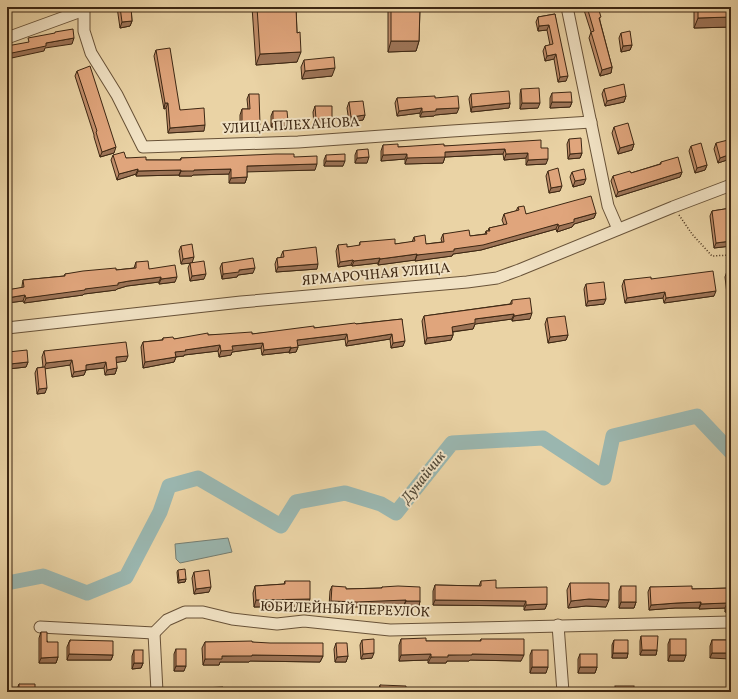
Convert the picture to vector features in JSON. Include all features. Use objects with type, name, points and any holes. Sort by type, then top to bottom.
[{"type":"street","points":[[567,7],[608,206],[618,229]]},
{"type":"street","points":[[7,38],[84,8]]},
{"type":"street","name":"УЛИЦА ПЛЕХАНОВА","points":[[84,8],[84,31],[90,53],[118,95],[143,147],[298,142],[452,130],[591,122]]},
{"type":"street","name":"ЯРМАРОЧНАЯ УЛИЦА","points":[[7,328],[240,302],[497,278],[520,270],[673,206],[731,186]]},
{"type":"street","name":"ЮБИЛЕЙНЫЙ ПЕРЕУЛОК","points":[[154,634],[167,620],[185,612],[203,612],[232,619],[277,624],[304,621],[390,630],[731,622]]},
{"type":"street","points":[[558,625],[563,692]]},
{"type":"street","points":[[40,627],[154,634],[157,692]]},
{"type":"path","points":[[673,206],[692,234],[712,256],[731,255]]},
{"type":"water","points":[[228,538],[232,552],[180,563],[176,559],[175,544]]},
{"type":"building","points":[[120,7],[131,7],[132,21],[122,22]]},
{"type":"building","points":[[257,7],[296,7],[297,33],[300,32],[301,52],[260,54]]},
{"type":"building","points":[[391,7],[420,7],[419,41],[391,41]]},
{"type":"building","points":[[587,7],[598,7],[601,17],[599,18],[612,67],[602,70],[591,32],[594,31]]},
{"type":"building","points":[[698,7],[731,7],[731,17],[698,18]]},
{"type":"building","points":[[555,14],[568,76],[560,77],[556,54],[547,56],[545,46],[553,44],[549,25],[539,26],[538,17]]},
{"type":"building","points":[[73,29],[74,38],[46,43],[46,46],[7,54],[7,46],[29,42],[28,38]]},
{"type":"building","points":[[630,31],[632,45],[623,46],[621,33]]},
{"type":"building","points":[[170,48],[180,110],[204,108],[205,125],[170,128],[168,103],[165,103],[156,50]]},
{"type":"building","points":[[334,57],[335,68],[305,71],[304,60]]},
{"type":"building","points":[[90,66],[116,147],[102,152],[96,132],[97,131],[77,71]]},
{"type":"building","points":[[624,84],[626,96],[607,101],[604,89]]},
{"type":"building","points":[[539,88],[540,103],[522,103],[521,89]]},
{"type":"building","points":[[509,91],[510,103],[472,107],[471,94]]},
{"type":"building","points":[[571,92],[572,102],[552,102],[552,93]]},
{"type":"building","points":[[249,94],[259,94],[260,124],[242,125],[242,109],[250,109]]},
{"type":"building","points":[[435,96],[435,98],[458,96],[459,108],[436,109],[436,111],[422,112],[422,108],[399,111],[397,98]]},
{"type":"building","points":[[363,101],[365,115],[351,117],[349,102]]},
{"type":"building","points":[[315,106],[332,106],[332,119],[316,119]]},
{"type":"building","points":[[273,111],[287,111],[288,121],[273,121]]},
{"type":"building","points":[[628,123],[634,144],[620,148],[614,127]]},
{"type":"building","points":[[581,138],[582,153],[570,154],[569,139]]},
{"type":"building","points":[[541,140],[541,148],[548,148],[548,159],[528,160],[528,153],[506,154],[505,149],[445,152],[445,157],[407,158],[407,154],[383,155],[383,145],[398,144],[398,147],[444,144],[444,146]]},
{"type":"building","points":[[728,140],[731,154],[720,158],[716,143]]},
{"type":"building","points":[[701,143],[707,165],[697,168],[691,146]]},
{"type":"building","points":[[368,149],[369,157],[357,158],[357,150]]},
{"type":"building","points":[[124,152],[126,158],[146,157],[146,160],[181,160],[181,158],[294,154],[294,157],[317,156],[317,164],[247,166],[247,177],[231,178],[231,169],[194,171],[138,171],[138,169],[119,174],[113,155]]},
{"type":"building","points":[[345,154],[345,161],[326,161],[326,155]]},
{"type":"building","points":[[678,157],[682,172],[618,192],[613,176],[630,171],[631,173]]},
{"type":"building","points":[[558,168],[562,186],[551,188],[548,171]]},
{"type":"building","points":[[584,169],[586,179],[575,181],[572,172]]},
{"type":"building","points":[[591,196],[596,213],[574,219],[574,222],[559,226],[558,224],[483,245],[454,249],[454,251],[340,262],[338,245],[347,244],[347,247],[360,245],[360,242],[395,239],[395,244],[415,241],[414,237],[425,235],[426,244],[444,242],[443,234],[469,230],[470,236],[487,234],[486,231],[490,231],[489,228],[507,224],[504,214],[519,210],[518,207],[524,206],[526,214]]},
{"type":"building","points":[[731,208],[731,241],[716,243],[712,211]]},
{"type":"building","points":[[192,244],[194,257],[183,259],[181,246]]},
{"type":"building","points":[[316,247],[318,264],[278,267],[277,258],[284,257],[283,251]]},
{"type":"building","points":[[253,258],[255,268],[223,274],[222,263]]},
{"type":"building","points":[[148,261],[149,269],[175,265],[177,277],[161,279],[161,277],[129,281],[118,283],[118,285],[26,298],[25,295],[7,298],[7,290],[24,287],[23,280],[65,276],[65,274],[83,271],[136,268],[136,262]]},
{"type":"building","points":[[204,261],[206,274],[192,276],[190,263]]},
{"type":"building","points":[[713,271],[716,291],[666,298],[665,292],[627,298],[624,280],[651,277],[651,279]]},
{"type":"building","points":[[727,271],[731,271],[731,289],[729,289]]},
{"type":"building","points":[[604,282],[606,299],[588,301],[586,284]]},
{"type":"building","points":[[530,298],[532,313],[475,319],[475,323],[452,327],[453,335],[427,338],[424,316],[512,304],[512,300]]},
{"type":"building","points":[[565,316],[568,335],[550,337],[547,318]]},
{"type":"building","points":[[402,319],[405,341],[393,343],[392,334],[348,341],[347,334],[297,340],[298,347],[291,348],[264,350],[263,343],[232,346],[233,350],[221,351],[220,345],[175,352],[176,357],[145,362],[143,342],[163,340],[163,338],[173,337],[174,339],[208,333],[208,335],[252,332],[252,334],[314,326],[314,328]]},
{"type":"building","points":[[126,342],[128,356],[116,357],[117,368],[107,370],[106,362],[86,365],[86,370],[74,372],[72,360],[46,363],[44,351]]},
{"type":"building","points":[[27,350],[28,362],[10,364],[8,352]]},
{"type":"building","points":[[45,367],[47,388],[39,389],[37,368]]},
{"type":"building","points":[[185,569],[186,579],[179,580],[178,570]]},
{"type":"building","points":[[209,570],[211,587],[196,589],[194,572]]},
{"type":"building","points":[[496,580],[496,588],[547,587],[547,604],[526,605],[526,601],[435,600],[435,585],[481,586],[481,581]]},
{"type":"building","points":[[285,581],[310,581],[310,599],[256,600],[255,586],[285,584]]},
{"type":"building","points":[[570,583],[609,583],[609,600],[589,599],[571,601]]},
{"type":"building","points":[[332,586],[346,587],[346,589],[398,586],[420,587],[420,601],[331,601]]},
{"type":"building","points":[[621,586],[636,586],[636,602],[621,602]]},
{"type":"building","points":[[692,586],[692,589],[731,588],[731,606],[727,607],[727,603],[701,604],[701,602],[651,605],[650,587]]},
{"type":"building","points":[[41,632],[47,632],[47,642],[58,642],[58,657],[41,658]]},
{"type":"building","points":[[641,636],[658,636],[657,650],[642,650]]},
{"type":"building","points":[[426,638],[426,641],[524,639],[524,655],[472,654],[448,655],[448,657],[431,657],[431,654],[401,655],[401,639]]},
{"type":"building","points":[[374,639],[374,653],[363,654],[362,640]]},
{"type":"building","points":[[670,639],[686,639],[686,655],[670,655]]},
{"type":"building","points":[[70,640],[113,641],[113,655],[69,654]]},
{"type":"building","points":[[614,640],[628,640],[628,653],[613,653]]},
{"type":"building","points":[[712,640],[731,640],[731,653],[712,653]]},
{"type":"building","points":[[252,641],[270,643],[323,643],[323,656],[252,655],[222,656],[222,659],[205,659],[205,642]]},
{"type":"building","points":[[336,643],[347,643],[348,656],[337,657]]},
{"type":"building","points":[[176,649],[186,649],[186,666],[176,666]]},
{"type":"building","points":[[134,650],[143,650],[143,663],[134,663]]},
{"type":"building","points":[[532,650],[548,650],[548,667],[532,667]]},
{"type":"building","points":[[580,654],[597,654],[597,667],[580,667]]},
{"type":"building","points":[[19,684],[35,684],[35,690],[58,692],[19,692]]},
{"type":"building","points":[[380,685],[406,686],[406,692],[380,692]]},
{"type":"building","points":[[615,686],[634,686],[634,692],[615,692]]},
{"type":"building","points":[[223,687],[223,690],[275,692],[203,692],[203,688]]},
{"type":"building","points":[[86,688],[86,692],[71,692],[71,689]]},
{"type":"building","points":[[701,688],[711,688],[711,692],[701,692]]},
{"type":"building","points":[[340,689],[356,689],[356,692],[340,692]]},
{"type":"building","points":[[115,690],[115,692],[100,692],[100,691]]},
{"type":"building","points":[[145,690],[145,692],[129,692],[129,691]]},
{"type":"building","points":[[579,690],[602,690],[602,692],[579,692]]},
{"type":"building","points":[[471,691],[471,692],[452,692]]},
{"type":"waterway","name":"Дунайчик","points":[[7,583],[43,576],[87,593],[126,577],[160,512],[169,486],[198,478],[281,526],[296,502],[345,493],[381,504],[396,513],[452,443],[543,438],[604,478],[613,436],[697,416],[731,452]]}]
